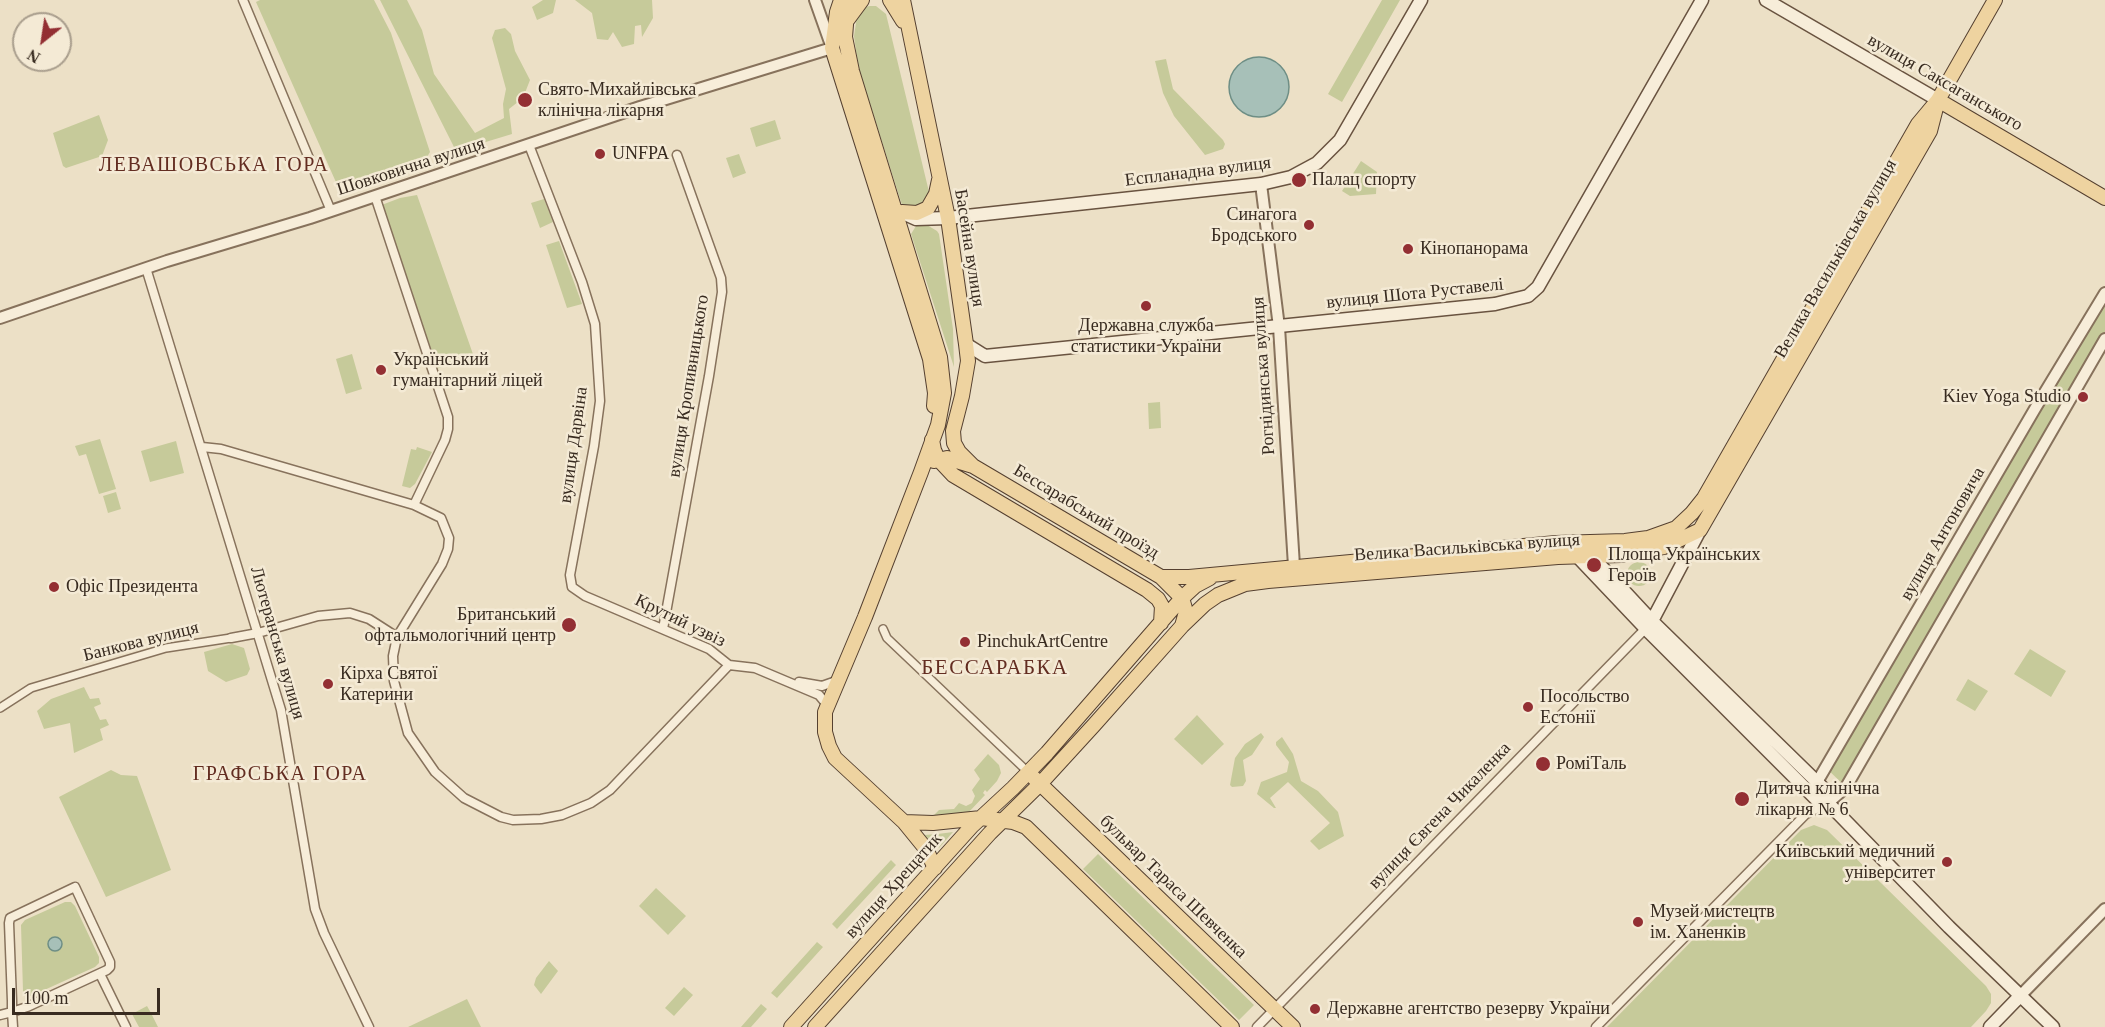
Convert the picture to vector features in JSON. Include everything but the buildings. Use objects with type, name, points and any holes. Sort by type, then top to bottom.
[{"type":"main road","points":[[841,0],[832,48],[930,359],[935,393],[932,442]]},
{"type":"main road","points":[[848,0],[846,47],[897,208],[940,357],[944,393],[938,426],[921,472],[825,712],[825,732],[828,746],[835,758],[904,822],[926,849],[935,868]]},
{"type":"main road","points":[[846,23],[855,6],[862,0]]},
{"type":"main road","points":[[882,0],[901,7]]},
{"type":"main road","name":"Басейна вулиця","points":[[891,0],[901,7],[908,30],[948,218],[966,344],[967,367],[953,431],[954,443],[958,452],[973,466]]},
{"type":"main road","name":"Еспланадна вулиця","points":[[897,208],[916,219],[948,218],[1261,184],[1292,177],[1317,163],[1340,140],[1421,0]]},
{"type":"main road","name":"вулиця Шота Руставелі","points":[[966,344],[985,356],[1502,303],[1528,296],[1538,287],[1702,0]]},
{"type":"main road","name":"вулиця Саксаганського","points":[[1766,0],[2105,198]]},
{"type":"main road","name":"Велика Васильківська вулиця","points":[[1040,784],[1182,626],[1218,595],[1245,584],[1577,549],[1648,538],[1676,528],[1704,498],[1918,124],[1938,100],[1995,0]]},
{"type":"main road","name":"Велика Васильківська вулиця","points":[[1161,577],[1189,577],[1294,566],[1577,549],[1593,556],[1621,555],[1664,547],[1700,530],[1930,131],[1938,100]]},
{"type":"main road","points":[[897,208],[917,213],[928,208],[936,194],[939,178]]},
{"type":"main road","name":"Бессарабський проїзд","points":[[932,442],[938,459],[953,475],[1144,588],[1158,599],[1162,606],[1161,623]]},
{"type":"main road","points":[[921,472],[931,462],[938,459]]},
{"type":"main road","name":"Бессарабський проїзд","points":[[938,459],[957,460],[973,466],[1161,577],[1182,597]]},
{"type":"main road","points":[[1649,625],[1700,530]]},
{"type":"main road","points":[[1577,549],[1649,625],[1814,788],[1818,800],[1828,803],[1926,904],[2053,1027]]},
{"type":"main road","points":[[1593,556],[1649,625]]},
{"type":"main road","name":"Велика Васильківська вулиця","points":[[1028,772],[1182,597],[1195,586],[1221,573]]},
{"type":"main road","points":[[1182,597],[1186,612],[1182,626]]},
{"type":"main road","name":"бульвар Тараса Шевченка","points":[[1028,772],[1293,1027]]},
{"type":"main road","name":"вулиця Хрещатик","points":[[791,1027],[981,818],[1028,772]]},
{"type":"main road","name":"вулиця Хрещатик","points":[[815,1027],[1003,820],[1040,784]]},
{"type":"main road","points":[[904,822],[933,823],[981,818],[1003,820],[1026,827],[1232,1027]]},
{"type":"main road","points":[[1989,1027],[2020,995]]},
{"type":"street","points":[[243,0],[331,211]]},
{"type":"street","points":[[815,0],[832,48],[852,71]]},
{"type":"street","name":"Шовковична вулиця","points":[[0,318],[146,268],[331,211],[640,107],[832,48]]},
{"type":"street","name":"вулиця Дарвіна","points":[[529,145],[582,282],[595,324],[600,401],[570,580]]},
{"type":"street","name":"вулиця Кропивницького","points":[[663,629],[722,292],[721,278],[677,155]]},
{"type":"street","name":"Рогнідинська вулиця","points":[[1261,184],[1278,327],[1294,566]]},
{"type":"street","points":[[375,196],[448,417],[445,440],[414,505]]},
{"type":"street","name":"Лютеранська вулиця","points":[[146,268],[281,710],[315,909],[328,942],[369,1027]]},
{"type":"street","name":"вулиця Антоновича","points":[[1814,788],[2105,293]]},
{"type":"street","points":[[1596,1027],[1806,814],[1828,803],[1846,788],[2105,339]]},
{"type":"street","points":[[202,447],[221,449],[414,505],[441,518],[449,538],[448,549],[442,564],[397,637],[393,656],[394,681],[408,733],[417,747],[435,772],[464,798],[480,807],[513,820],[528,821],[562,815],[591,803],[610,790],[729,665]]},
{"type":"street","name":"Крутий узвіз","points":[[570,580],[572,587],[585,596],[709,649],[729,665],[755,668],[819,694],[828,706]]},
{"type":"street","name":"Банкова вулиця","points":[[0,708],[31,688],[166,648],[258,633],[328,614],[350,613],[369,619],[397,637]]},
{"type":"street","name":"вулиця Євгена Чикаленка","points":[[1257,1027],[1649,625]]},
{"type":"street","points":[[883,629],[887,638],[1028,772]]},
{"type":"street","name":"Крутий узвіз","points":[[782,678],[822,686],[839,680]]},
{"type":"street","points":[[0,1015],[12,1012],[109,969],[110,962],[75,887],[10,918],[9,923],[12,1012],[13,1027]]},
{"type":"street","points":[[2020,995],[2105,909]]},
{"type":"street","points":[[100,974],[126,1027]]},
{"type":"green space","points":[[260,0],[374,0],[391,33],[430,152],[424,162],[339,189],[256,2]]},
{"type":"green space","points":[[380,0],[407,0],[422,30],[434,74],[475,133],[504,118],[503,104],[506,89],[492,38],[495,30],[505,28],[511,34],[515,51],[530,80],[523,98],[509,109],[512,134],[456,151]]},
{"type":"green space","points":[[543,0],[556,0],[553,13],[537,20],[532,7]]},
{"type":"green space","points":[[575,0],[652,0],[653,18],[642,37],[641,25],[635,26],[634,44],[622,47],[613,32],[608,40],[597,39],[592,13]]},
{"type":"green space","points":[[1382,0],[1400,0],[1342,102],[1328,94]]},
{"type":"green space","points":[[876,6],[886,14],[930,196],[923,208],[903,206],[901,202],[858,66],[854,36],[857,16],[865,7]]},
{"type":"green space","points":[[1166,59],[1173,89],[1223,140],[1225,144],[1223,149],[1205,155],[1174,116],[1163,93],[1155,61]]},
{"type":"green space","points":[[99,115],[108,140],[102,156],[66,168],[63,166],[53,133]]},
{"type":"green space","points":[[775,120],[781,139],[756,147],[750,128]]},
{"type":"green space","points":[[739,154],[746,173],[733,178],[726,158]]},
{"type":"green space","points":[[1361,161],[1377,172],[1376,194],[1350,196],[1342,191]]},
{"type":"green space","points":[[417,195],[474,357],[433,370],[379,206],[400,198]]},
{"type":"green space","points":[[544,199],[553,222],[540,228],[531,203]]},
{"type":"green space","points":[[927,225],[939,234],[953,329],[954,367],[911,234],[916,226]]},
{"type":"green space","points":[[559,241],[582,304],[567,308],[546,245]]},
{"type":"green space","points":[[2105,293],[2105,339],[1846,787],[1826,768]]},
{"type":"green space","points":[[352,354],[362,389],[346,394],[336,359]]},
{"type":"green space","points":[[1160,402],[1161,428],[1149,429],[1148,403]]},
{"type":"green space","points":[[100,439],[116,489],[99,494],[86,454],[79,456],[75,446]]},
{"type":"green space","points":[[176,441],[184,473],[150,482],[141,451]]},
{"type":"green space","points":[[417,447],[432,452],[415,484],[410,488],[402,486],[411,449],[416,450]]},
{"type":"green space","points":[[116,492],[121,509],[108,513],[103,496]]},
{"type":"green space","points":[[1639,562],[1647,566],[1651,574],[1647,582],[1639,586],[1631,582],[1627,574],[1631,566]]},
{"type":"green space","points":[[232,644],[244,648],[250,669],[247,675],[226,682],[208,671],[204,652]]},
{"type":"green space","points":[[2030,649],[2066,671],[2051,697],[2014,674]]},
{"type":"green space","points":[[1968,679],[1988,691],[1975,711],[1956,700]]},
{"type":"green space","points":[[84,687],[90,699],[99,698],[101,704],[94,707],[100,720],[106,719],[109,725],[100,729],[103,740],[74,753],[70,723],[44,729],[37,711],[51,699]]},
{"type":"green space","points":[[1197,715],[1224,744],[1202,765],[1174,739]]},
{"type":"green space","points":[[1261,733],[1264,737],[1252,755],[1243,760],[1246,781],[1243,786],[1232,787],[1230,785],[1235,758],[1245,744]]},
{"type":"green space","points":[[1282,737],[1293,754],[1301,781],[1318,791],[1338,812],[1344,836],[1319,850],[1310,841],[1330,823],[1288,782],[1270,798],[1276,808],[1257,794],[1261,782],[1287,772],[1289,762],[1276,745]]},
{"type":"green space","points":[[988,754],[999,765],[1001,773],[987,792],[985,790],[983,793],[985,795],[968,813],[932,817],[939,810],[954,809],[959,803],[966,806],[972,803],[975,796],[972,790],[980,779],[974,770]]},
{"type":"green space","points":[[111,770],[121,775],[137,776],[171,870],[106,897],[59,797]]},
{"type":"green space","points":[[1814,825],[1827,830],[1986,986],[1991,994],[1991,1003],[1971,1027],[1607,1027],[1801,830]]},
{"type":"green space","points":[[953,832],[939,848],[924,835],[938,834]]},
{"type":"green space","points":[[1098,854],[1254,1005],[1239,1020],[1083,869]]},
{"type":"green space","points":[[891,860],[896,865],[837,929],[832,924]]},
{"type":"green space","points":[[656,888],[686,916],[668,935],[639,906]]},
{"type":"green space","points":[[65,902],[71,902],[75,906],[99,957],[99,963],[95,967],[31,996],[26,996],[23,991],[21,925],[25,920]]},
{"type":"green space","points":[[817,942],[823,947],[777,998],[771,993]]},
{"type":"green space","points":[[549,961],[558,971],[541,994],[534,985],[536,978]]},
{"type":"green space","points":[[684,987],[693,995],[674,1016],[665,1008]]},
{"type":"green space","points":[[467,999],[481,1027],[408,1027]]},
{"type":"green space","points":[[761,1004],[767,1009],[751,1027],[741,1027]]},
{"type":"green space","points":[[147,1006],[158,1027],[139,1027],[132,1014]]},
{"type":"water","points":[[1253,57],[1265,57],[1276,62],[1284,70],[1289,87],[1287,99],[1276,112],[1265,117],[1253,117],[1242,112],[1234,104],[1229,93],[1229,81],[1234,70],[1242,62]]},
{"type":"water","points":[[55,937],[60,939],[62,944],[60,949],[55,951],[50,949],[48,944],[50,939]]},
{"type":"place","name":"Свято-Михайлівська клінічна лікарня","points":[[525,100]]},
{"type":"place","name":"UNFPA","points":[[600,154]]},
{"type":"place","name":"Палац спорту","points":[[1299,180]]},
{"type":"place","name":"Синагога Бродського","points":[[1309,225]]},
{"type":"place","name":"Кінопанорама","points":[[1408,249]]},
{"type":"place","name":"Державна служба статистики України","points":[[1146,306]]},
{"type":"place","name":"Український гуманітарний ліцей","points":[[381,370]]},
{"type":"place","name":"Kiev Yoga Studio","points":[[2083,397]]},
{"type":"place","name":"Площа Українських Героїв","points":[[1594,565]]},
{"type":"place","name":"Офіс Президента","points":[[54,587]]},
{"type":"place","name":"Британський офтальмологічний центр","points":[[569,625]]},
{"type":"place","name":"PinchukArtCentre","points":[[965,642]]},
{"type":"place","name":"Кірха Святої Катерини","points":[[328,684]]},
{"type":"place","name":"Посольство Естонії","points":[[1528,707]]},
{"type":"place","name":"РоміТаль","points":[[1543,764]]},
{"type":"place","name":"Дитяча клінічна лікарня № 6","points":[[1742,799]]},
{"type":"place","name":"Київський медичний університет","points":[[1947,862]]},
{"type":"place","name":"Музей мистецтв ім. Ханенків","points":[[1638,922]]},
{"type":"place","name":"Державне агентство резерву України","points":[[1315,1009]]},
{"type":"district","name":"ЛЕВАШОВСЬКА ГОРА","points":[[214,166]]},
{"type":"district","name":"БЕССАРАБКА","points":[[995,668]]},
{"type":"district","name":"ГРАФСЬКА ГОРА","points":[[280,775]]}]
